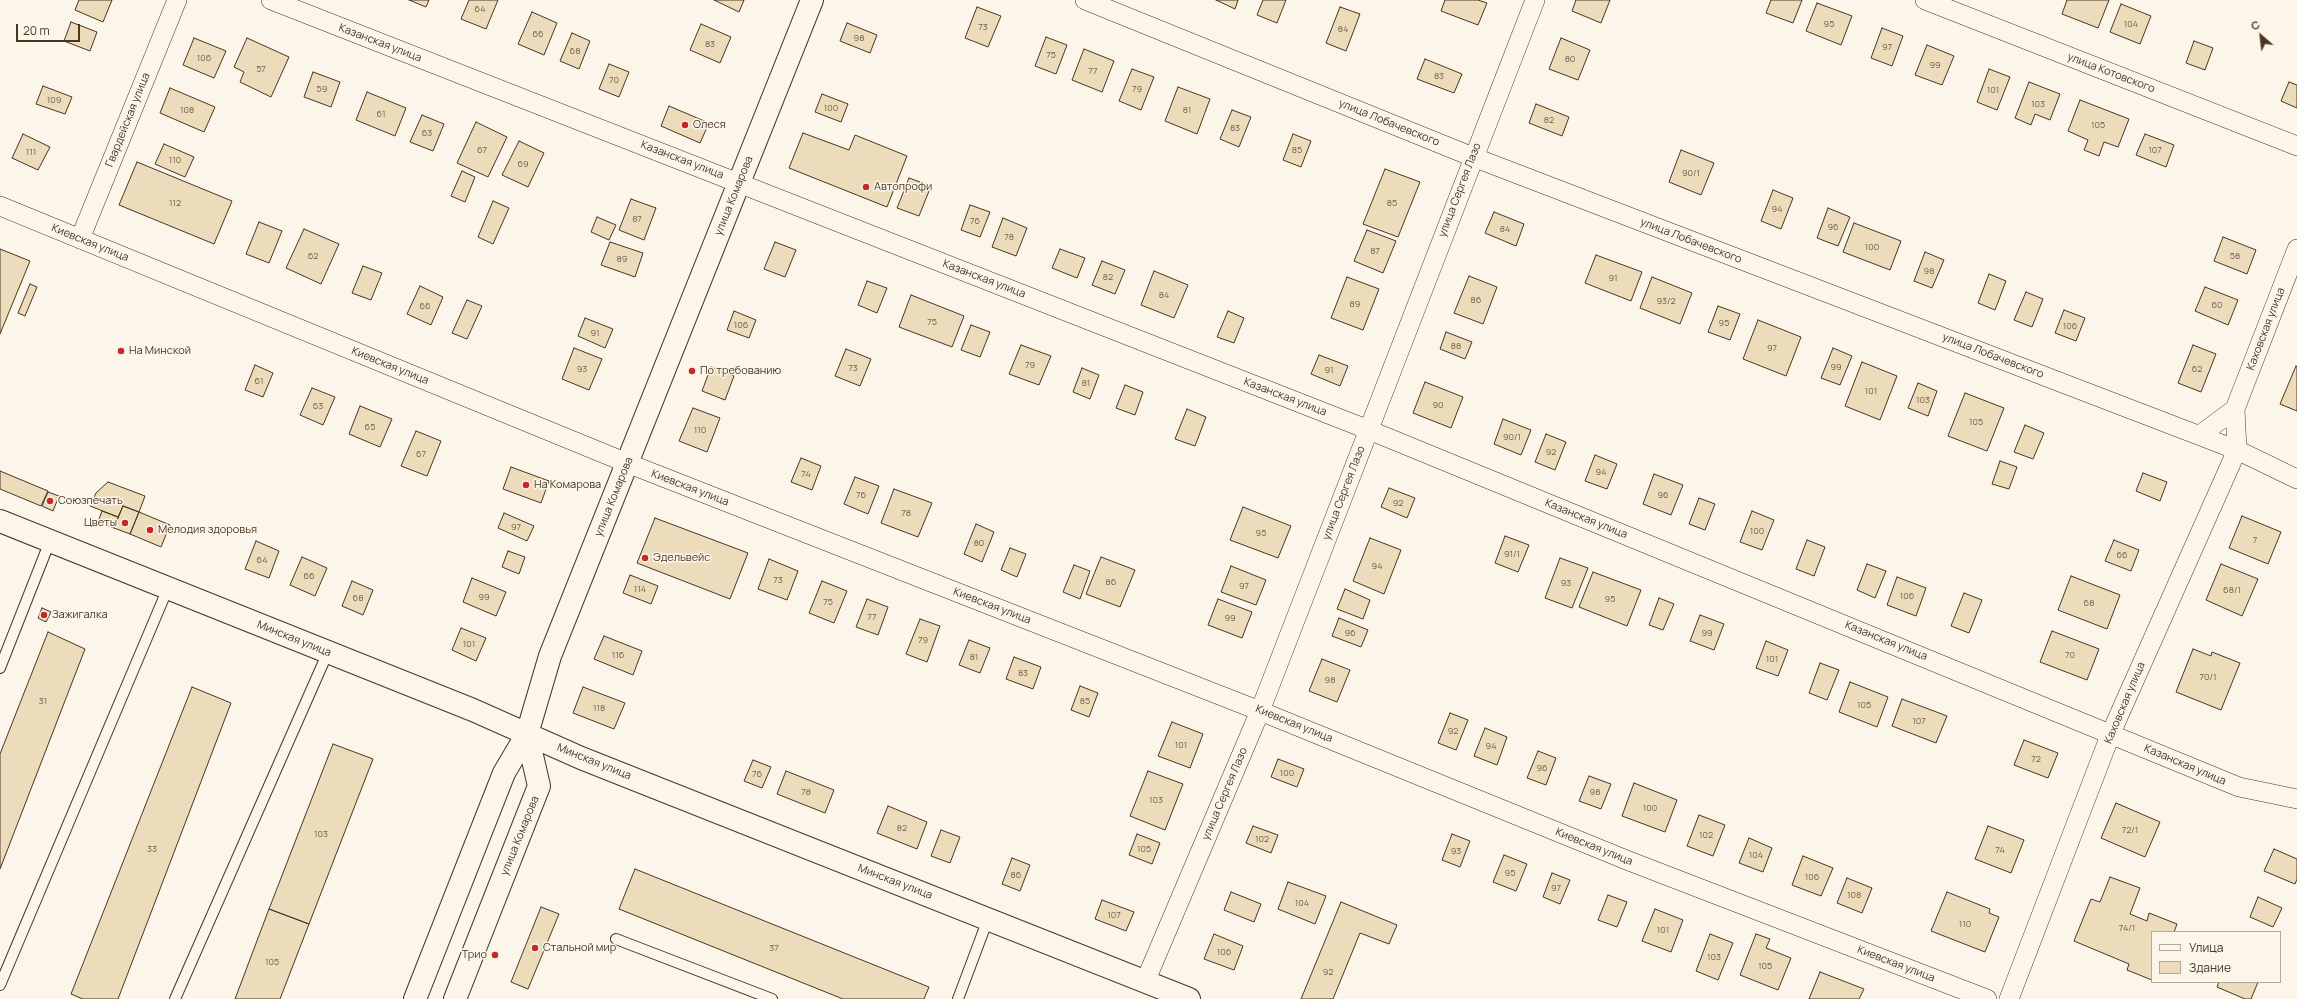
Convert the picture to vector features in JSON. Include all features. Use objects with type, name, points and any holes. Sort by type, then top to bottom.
[{"type":"main road","name":"улица Комарова","points":[[459,998],[539,786],[527,734],[550,656],[812,0]]},
{"type":"main road","name":"Минская улица","points":[[0,521],[328,652],[527,734],[588,761],[1189,999]]},
{"type":"main road","points":[[415,999],[504,773],[527,734]]},
{"type":"street","name":"Гвардейская улица","points":[[80,239],[177,0]]},
{"type":"street","name":"Казанская улица","points":[[271,0],[740,182],[1368,430],[2111,733],[2238,787],[2297,799]]},
{"type":"street","name":"улица Лобачевского","points":[[1085,0],[1472,158],[2200,435],[2237,450],[2297,479]]},
{"type":"street","name":"улица Сергея Лазо","points":[[1145,982],[1260,710],[1472,158],[1535,0]]},
{"type":"street","name":"улица Котовского","points":[[1924,0],[2297,146]]},
{"type":"street","name":"Киевская улица","points":[[0,206],[627,463],[1260,710],[1629,861],[1987,999]]},
{"type":"street","name":"Каховская улица","points":[[2009,999],[2111,733],[2237,450],[2235,409],[2297,249]]},
{"type":"street","points":[[2200,435],[2235,409]]},
{"type":"lane","points":[[0,668],[50,541]]},
{"type":"lane","points":[[0,985],[168,588]]},
{"type":"lane","points":[[175,999],[328,652]]},
{"type":"lane","points":[[958,999],[988,919]]},
{"type":"lane","points":[[616,939],[772,999]]},
{"type":"building","points":[[79,0],[112,0],[103,22],[75,10]]},
{"type":"building","points":[[409,0],[429,0],[426,7]]},
{"type":"building","points":[[469,0],[498,0],[486,29],[461,19]]},
{"type":"building","points":[[714,0],[744,0],[739,12]]},
{"type":"building","points":[[1216,0],[1238,0],[1235,9]]},
{"type":"building","points":[[1263,0],[1286,0],[1277,23],[1257,15]]},
{"type":"building","points":[[1445,0],[1478,0],[1487,3],[1478,25],[1441,11]]},
{"type":"building","points":[[1576,0],[1610,0],[1601,23],[1572,11]]},
{"type":"building","points":[[1771,0],[1802,0],[1793,23],[1766,13]]},
{"type":"building","points":[[2067,0],[2109,0],[2098,28],[2062,14]]},
{"type":"building","points":[[1817,3],[1852,16],[1841,45],[1806,31]]},
{"type":"building","points":[[2121,4],[2151,16],[2140,44],[2110,32]]},
{"type":"building","points":[[977,7],[1001,16],[988,47],[965,38]]},
{"type":"building","points":[[1340,7],[1360,14],[1346,51],[1326,43]]},
{"type":"building","points":[[532,12],[557,23],[544,55],[518,44]]},
{"type":"building","points":[[71,22],[97,32],[90,51],[64,41]]},
{"type":"building","points":[[847,23],[877,35],[870,53],[840,41]]},
{"type":"building","points":[[701,24],[731,37],[720,63],[690,50]]},
{"type":"building","points":[[1882,28],[1903,36],[1892,66],[1871,58]]},
{"type":"building","points":[[572,33],[590,41],[579,69],[560,61]]},
{"type":"building","points":[[1046,37],[1067,45],[1056,74],[1035,66]]},
{"type":"building","points":[[194,38],[226,51],[214,78],[183,65]]},
{"type":"building","points":[[247,38],[289,57],[271,97],[240,82],[244,72],[234,67]]},
{"type":"building","points":[[1561,38],[1590,50],[1578,80],[1549,69]]},
{"type":"building","points":[[2194,41],[2213,48],[2205,70],[2186,63]]},
{"type":"building","points":[[1927,45],[1954,56],[1942,85],[1915,75]]},
{"type":"building","points":[[1084,49],[1114,61],[1102,92],[1072,80]]},
{"type":"building","points":[[1425,59],[1462,74],[1454,93],[1417,79]]},
{"type":"building","points":[[609,64],[629,72],[619,97],[599,89]]},
{"type":"building","points":[[1132,69],[1154,77],[1141,110],[1119,101]]},
{"type":"building","points":[[1989,69],[2010,77],[1997,110],[1977,102]]},
{"type":"building","points":[[313,72],[340,82],[331,107],[304,97]]},
{"type":"building","points":[[2029,82],[2060,94],[2050,120],[2035,114],[2031,125],[2015,118]]},
{"type":"building","points":[[2289,82],[2297,85],[2297,108],[2281,101]]},
{"type":"building","points":[[43,86],[72,97],[65,114],[36,104]]},
{"type":"building","points":[[1178,87],[1210,99],[1197,134],[1165,121]]},
{"type":"building","points":[[170,88],[215,107],[204,132],[160,113]]},
{"type":"building","points":[[367,92],[406,108],[395,136],[356,120]]},
{"type":"building","points":[[822,94],[848,104],[841,122],[815,112]]},
{"type":"building","points":[[2080,100],[2129,119],[2118,147],[2104,142],[2099,156],[2084,150],[2088,140],[2068,131]]},
{"type":"building","points":[[1536,104],[1569,117],[1562,136],[1529,123]]},
{"type":"building","name":"Олеся","points":[[669,106],[709,123],[700,143],[661,126]]},
{"type":"building","points":[[1232,110],[1251,117],[1239,147],[1220,139]]},
{"type":"building","points":[[422,115],[444,124],[433,151],[410,142]]},
{"type":"building","points":[[476,122],[507,137],[488,177],[457,163]]},
{"type":"building","name":"Автопрофи","points":[[803,133],[849,150],[855,135],[907,156],[887,207],[789,168]]},
{"type":"building","points":[[23,134],[50,147],[38,170],[12,158]]},
{"type":"building","points":[[1293,134],[1311,141],[1301,167],[1283,160]]},
{"type":"building","points":[[2145,134],[2174,145],[2166,167],[2136,155]]},
{"type":"building","points":[[519,141],[544,153],[528,187],[502,175]]},
{"type":"building","points":[[164,144],[194,157],[185,177],[155,164]]},
{"type":"building","points":[[1681,150],[1714,163],[1701,195],[1669,182]]},
{"type":"building","points":[[137,162],[232,201],[214,244],[119,205]]},
{"type":"building","points":[[1385,169],[1420,182],[1398,237],[1363,224]]},
{"type":"building","points":[[462,171],[475,177],[465,202],[451,196]]},
{"type":"building","points":[[909,178],[931,186],[919,216],[897,208]]},
{"type":"building","points":[[1773,190],[1793,198],[1781,229],[1761,221]]},
{"type":"building","points":[[631,199],[656,208],[644,240],[619,230]]},
{"type":"building","points":[[493,201],[509,208],[493,244],[478,237]]},
{"type":"building","points":[[970,205],[990,212],[980,237],[961,230]]},
{"type":"building","points":[[1828,208],[1850,217],[1838,246],[1817,238]]},
{"type":"building","points":[[1494,212],[1524,224],[1516,246],[1485,233]]},
{"type":"building","points":[[597,217],[616,225],[609,240],[591,232]]},
{"type":"building","points":[[1003,218],[1027,228],[1016,256],[992,247]]},
{"type":"building","points":[[259,222],[282,231],[269,263],[246,254]]},
{"type":"building","points":[[1854,223],[1901,241],[1890,270],[1843,252]]},
{"type":"building","points":[[304,229],[339,244],[321,284],[286,268]]},
{"type":"building","points":[[1367,230],[1396,241],[1383,273],[1354,261]]},
{"type":"building","points":[[2223,237],[2256,250],[2247,274],[2214,261]]},
{"type":"building","points":[[610,242],[643,253],[635,277],[601,265]]},
{"type":"building","points":[[775,242],[796,250],[785,277],[764,269]]},
{"type":"building","points":[[0,249],[30,261],[0,334]]},
{"type":"building","points":[[1060,249],[1085,258],[1077,278],[1052,268]]},
{"type":"building","points":[[1925,252],[1944,260],[1932,288],[1914,281]]},
{"type":"building","points":[[1596,255],[1642,272],[1631,301],[1585,283]]},
{"type":"building","points":[[1102,261],[1125,270],[1115,294],[1092,285]]},
{"type":"building","points":[[363,266],[382,273],[371,300],[352,293]]},
{"type":"building","points":[[1154,271],[1188,285],[1174,318],[1141,305]]},
{"type":"building","points":[[1989,274],[2006,281],[1995,310],[1978,303]]},
{"type":"building","points":[[1469,276],[1497,287],[1483,324],[1454,313]]},
{"type":"building","points":[[1347,277],[1379,289],[1363,330],[1331,318]]},
{"type":"building","points":[[1652,277],[1692,293],[1680,324],[1640,308]]},
{"type":"building","points":[[867,281],[887,288],[877,313],[858,305]]},
{"type":"building","points":[[30,284],[37,287],[25,316],[18,313]]},
{"type":"building","points":[[420,286],[443,297],[431,325],[407,314]]},
{"type":"building","points":[[2205,287],[2238,300],[2228,325],[2195,311]]},
{"type":"building","points":[[2026,292],[2043,299],[2032,327],[2014,320]]},
{"type":"building","points":[[911,295],[964,316],[952,347],[899,327]]},
{"type":"building","points":[[467,300],[482,306],[467,339],[452,333]]},
{"type":"building","points":[[1718,306],[1740,314],[1730,340],[1708,332]]},
{"type":"building","points":[[2064,310],[2085,318],[2076,341],[2055,333]]},
{"type":"building","points":[[734,311],[756,320],[749,338],[727,330]]},
{"type":"building","points":[[1228,311],[1244,318],[1234,343],[1217,337]]},
{"type":"building","points":[[585,318],[613,329],[605,348],[578,336]]},
{"type":"building","points":[[1758,320],[1801,337],[1786,376],[1743,359]]},
{"type":"building","points":[[971,325],[990,332],[980,357],[961,350]]},
{"type":"building","points":[[1446,332],[1472,342],[1465,359],[1440,349]]},
{"type":"building","points":[[1021,345],[1051,356],[1039,385],[1009,374]]},
{"type":"building","points":[[2193,345],[2216,354],[2201,392],[2178,383]]},
{"type":"building","points":[[574,348],[602,359],[589,390],[562,379]]},
{"type":"building","points":[[1833,348],[1852,356],[1840,385],[1821,378]]},
{"type":"building","points":[[846,349],[871,359],[860,386],[835,376]]},
{"type":"building","points":[[1319,355],[1348,366],[1340,386],[1311,374]]},
{"type":"building","points":[[1862,362],[1897,376],[1880,420],[1845,406]]},
{"type":"building","points":[[255,365],[273,373],[263,397],[245,390]]},
{"type":"building","points":[[2296,366],[2297,367],[2297,411],[2280,404]]},
{"type":"building","points":[[711,367],[734,376],[725,400],[702,391]]},
{"type":"building","points":[[1082,368],[1099,375],[1090,399],[1073,392]]},
{"type":"building","points":[[1425,382],[1463,397],[1451,428],[1413,413]]},
{"type":"building","points":[[1918,383],[1937,391],[1928,416],[1908,408]]},
{"type":"building","points":[[1125,385],[1143,392],[1135,415],[1116,408]]},
{"type":"building","points":[[312,388],[335,397],[323,425],[300,415]]},
{"type":"building","points":[[1965,393],[2004,408],[1987,451],[1948,436]]},
{"type":"building","points":[[360,406],[392,419],[380,447],[349,434]]},
{"type":"building","points":[[693,408],[720,418],[707,452],[679,441]]},
{"type":"building","points":[[1187,409],[1206,417],[1195,446],[1175,439]]},
{"type":"building","points":[[1503,419],[1531,430],[1521,455],[1494,444]]},
{"type":"building","points":[[2025,425],[2044,433],[2033,459],[2014,452]]},
{"type":"building","points":[[416,431],[441,441],[427,476],[401,466]]},
{"type":"building","points":[[1546,434],[1566,442],[1555,470],[1535,462]]},
{"type":"building","points":[[1595,455],[1617,464],[1607,489],[1585,481]]},
{"type":"building","points":[[801,458],[821,466],[812,490],[791,482]]},
{"type":"building","points":[[2000,461],[2017,467],[2009,489],[1992,484]]},
{"type":"building","name":"На Комарова","points":[[511,467],[549,481],[541,503],[503,489]]},
{"type":"building","points":[[0,471],[48,491],[41,506],[0,489]]},
{"type":"building","points":[[2143,473],[2167,482],[2160,501],[2136,491]]},
{"type":"building","points":[[1654,474],[1683,485],[1671,515],[1643,504]]},
{"type":"building","points":[[855,477],[879,486],[868,514],[844,504]]},
{"type":"building","points":[[108,482],[145,496],[139,512],[123,506],[118,517],[90,506],[96,493]]},
{"type":"building","points":[[1389,488],[1415,498],[1407,518],[1381,507]]},
{"type":"building","points":[[894,489],[932,503],[918,537],[881,523]]},
{"type":"building","name":"Союзпечать","points":[[48,492],[59,496],[53,511],[42,506]]},
{"type":"building","points":[[1699,498],[1715,504],[1705,530],[1689,524]]},
{"type":"building","name":"Цветы","points":[[123,506],[139,512],[130,534],[114,528]]},
{"type":"building","points":[[1243,507],[1291,526],[1278,558],[1230,540]]},
{"type":"building","points":[[102,511],[118,517],[114,528],[98,522]]},
{"type":"building","points":[[1752,511],[1774,520],[1762,550],[1740,542]]},
{"type":"building","name":"Мелодия здоровья","points":[[139,512],[170,525],[161,547],[130,534]]},
{"type":"building","points":[[504,513],[534,526],[527,541],[498,528]]},
{"type":"building","points":[[2242,516],[2281,532],[2268,564],[2229,548]]},
{"type":"building","points":[[655,518],[748,553],[730,599],[637,563]]},
{"type":"building","points":[[976,524],[994,532],[982,562],[964,554]]},
{"type":"building","points":[[1505,536],[1529,545],[1518,572],[1495,563]]},
{"type":"building","points":[[1370,538],[1401,550],[1384,594],[1353,581]]},
{"type":"building","points":[[1807,540],[1825,547],[1814,576],[1796,569]]},
{"type":"building","points":[[2114,540],[2139,550],[2131,571],[2105,561]]},
{"type":"building","points":[[256,541],[279,551],[269,578],[245,569]]},
{"type":"building","points":[[1010,548],[1026,554],[1017,577],[1001,570]]},
{"type":"building","points":[[508,551],[525,557],[519,574],[502,567]]},
{"type":"building","points":[[302,557],[327,568],[315,596],[290,585]]},
{"type":"building","points":[[1101,557],[1135,570],[1120,607],[1086,594]]},
{"type":"building","points":[[1560,558],[1588,568],[1572,608],[1545,598]]},
{"type":"building","points":[[769,559],[798,571],[787,600],[758,589]]},
{"type":"building","points":[[1867,564],[1886,571],[1875,598],[1857,590]]},
{"type":"building","points":[[2221,564],[2258,579],[2242,616],[2206,600]]},
{"type":"building","points":[[1074,565],[1090,571],[1080,599],[1063,592]]},
{"type":"building","points":[[1231,566],[1266,580],[1256,605],[1221,592]]},
{"type":"building","points":[[1593,572],[1641,590],[1627,626],[1579,607]]},
{"type":"building","points":[[630,575],[658,586],[651,604],[623,593]]},
{"type":"building","points":[[2071,576],[2120,595],[2107,629],[2058,610]]},
{"type":"building","points":[[1897,577],[1926,588],[1916,616],[1887,605]]},
{"type":"building","points":[[472,578],[506,592],[496,616],[463,602]]},
{"type":"building","points":[[352,581],[373,590],[363,615],[342,606]]},
{"type":"building","points":[[822,581],[847,591],[834,623],[809,613]]},
{"type":"building","points":[[1345,589],[1370,600],[1363,619],[1337,609]]},
{"type":"building","points":[[1964,593],[1982,600],[1969,633],[1951,626]]},
{"type":"building","points":[[1659,598],[1674,604],[1663,630],[1649,625]]},
{"type":"building","points":[[867,599],[888,607],[878,635],[856,627]]},
{"type":"building","points":[[1218,599],[1252,612],[1242,638],[1208,625]]},
{"type":"building","name":"Зажигалка","points":[[42,608],[51,612],[46,622],[38,618]]},
{"type":"building","points":[[1700,615],[1724,624],[1714,650],[1690,641]]},
{"type":"building","points":[[1339,618],[1368,630],[1361,647],[1332,636]]},
{"type":"building","points":[[920,619],[940,626],[927,662],[906,654]]},
{"type":"building","points":[[461,628],[486,638],[476,661],[452,650]]},
{"type":"building","points":[[2052,631],[2099,649],[2087,680],[2040,662]]},
{"type":"building","points":[[48,632],[85,649],[0,869],[0,754]]},
{"type":"building","points":[[604,636],[642,651],[633,675],[594,659]]},
{"type":"building","points":[[969,640],[990,648],[980,673],[959,665]]},
{"type":"building","points":[[1766,641],[1788,650],[1778,676],[1756,668]]},
{"type":"building","points":[[2193,649],[2211,656],[2212,652],[2240,663],[2221,710],[2176,692]]},
{"type":"building","points":[[1014,657],[1041,667],[1033,689],[1006,679]]},
{"type":"building","points":[[1322,659],[1350,670],[1337,702],[1309,691]]},
{"type":"building","points":[[1820,663],[1839,670],[1827,700],[1809,693]]},
{"type":"building","points":[[1850,682],[1888,697],[1877,727],[1839,712]]},
{"type":"building","points":[[1080,686],[1098,693],[1089,717],[1071,710]]},
{"type":"building","points":[[192,687],[231,703],[118,999],[83,999],[71,994]]},
{"type":"building","points":[[583,687],[625,703],[614,729],[573,713]]},
{"type":"building","points":[[1902,699],[1947,716],[1936,743],[1892,726]]},
{"type":"building","points":[[1450,713],[1468,720],[1456,750],[1438,743]]},
{"type":"building","points":[[1172,722],[1203,734],[1190,768],[1158,756]]},
{"type":"building","points":[[1485,728],[1507,737],[1497,765],[1474,756]]},
{"type":"building","points":[[2024,740],[2058,753],[2048,778],[2014,765]]},
{"type":"building","points":[[333,744],[373,759],[309,924],[269,909]]},
{"type":"building","points":[[1538,751],[1556,758],[1546,785],[1527,778]]},
{"type":"building","points":[[1278,759],[1304,769],[1297,787],[1271,777]]},
{"type":"building","points":[[753,760],[771,767],[762,788],[744,781]]},
{"type":"building","points":[[786,771],[834,790],[825,813],[777,794]]},
{"type":"building","points":[[1148,771],[1183,784],[1165,830],[1130,816]]},
{"type":"building","points":[[1589,776],[1611,784],[1601,809],[1579,801]]},
{"type":"building","points":[[1634,783],[1677,800],[1665,832],[1622,816]]},
{"type":"building","points":[[2116,803],[2160,822],[2145,857],[2101,838]]},
{"type":"building","points":[[888,806],[927,822],[917,849],[877,833]]},
{"type":"building","points":[[1699,815],[1725,825],[1713,856],[1687,846]]},
{"type":"building","points":[[1253,826],[1278,835],[1271,853],[1246,843]]},
{"type":"building","points":[[1988,826],[2024,840],[2011,873],[1975,859]]},
{"type":"building","points":[[941,830],[960,837],[950,863],[931,856]]},
{"type":"building","points":[[1137,834],[1160,843],[1152,864],[1129,855]]},
{"type":"building","points":[[1452,834],[1470,841],[1460,867],[1442,860]]},
{"type":"building","points":[[1749,838],[1772,848],[1763,872],[1739,863]]},
{"type":"building","points":[[2274,849],[2297,859],[2297,879],[2295,884],[2264,871]]},
{"type":"building","points":[[1504,855],[1527,864],[1516,891],[1493,882]]},
{"type":"building","points":[[1803,856],[1833,868],[1821,896],[1792,885]]},
{"type":"building","points":[[1012,858],[1030,865],[1020,891],[1002,884]]},
{"type":"building","points":[[635,869],[929,987],[924,999],[843,999],[619,909]]},
{"type":"building","points":[[1552,873],[1570,880],[1560,904],[1543,897]]},
{"type":"building","points":[[2110,877],[2140,888],[2130,914],[2147,921],[2149,913],[2177,924],[2174,931],[2151,931],[2151,980],[2127,970],[2129,964],[2074,941],[2091,899],[2100,902]]},
{"type":"building","points":[[1847,878],[1872,888],[1862,913],[1837,903]]},
{"type":"building","points":[[1288,882],[1326,896],[1315,924],[1278,909]]},
{"type":"building","points":[[1231,892],[1261,904],[1254,922],[1224,910]]},
{"type":"building","points":[[1947,892],[1990,909],[1989,913],[1999,917],[1985,952],[1931,931]]},
{"type":"building","points":[[1608,895],[1627,902],[1617,927],[1598,920]]},
{"type":"building","points":[[2258,897],[2282,908],[2273,927],[2250,917]]},
{"type":"building","points":[[1102,900],[1134,912],[1126,931],[1095,919]]},
{"type":"building","points":[[1341,902],[1397,925],[1389,944],[1360,933],[1333,999],[1301,999]]},
{"type":"building","name":"Стальной мир","points":[[541,907],[559,914],[528,989],[511,982]]},
{"type":"building","points":[[269,909],[309,924],[280,999],[235,999]]},
{"type":"building","points":[[1655,909],[1683,920],[1671,952],[1642,941]]},
{"type":"building","points":[[1214,934],[1243,946],[1234,970],[1204,959]]},
{"type":"building","points":[[1710,934],[1733,943],[1718,980],[1696,971]]},
{"type":"building","points":[[1756,934],[1770,939],[1766,948],[1791,958],[1778,990],[1740,975]]},
{"type":"building","points":[[1820,972],[1864,989],[1859,999],[1809,999]]},
{"type":"building","points":[[2219,983],[2258,983],[2251,999],[2245,999],[2217,987]]},
{"type":"place","name":"Олеся","points":[[685,125]]},
{"type":"place","name":"Автопрофи","points":[[866,187]]},
{"type":"place","name":"На Минской","points":[[121,351]]},
{"type":"place","name":"По требованию","points":[[692,371]]},
{"type":"place","name":"На Комарова","points":[[526,485]]},
{"type":"place","name":"Союзпечать","points":[[50,501]]},
{"type":"place","name":"Цветы","points":[[125,523]]},
{"type":"place","name":"Мелодия здоровья","points":[[150,530]]},
{"type":"place","name":"Эдельвейс","points":[[645,558]]},
{"type":"place","name":"Зажигалка","points":[[44,615]]},
{"type":"place","name":"Стальной мир","points":[[535,948]]},
{"type":"place","name":"Трио","points":[[495,955]]}]
